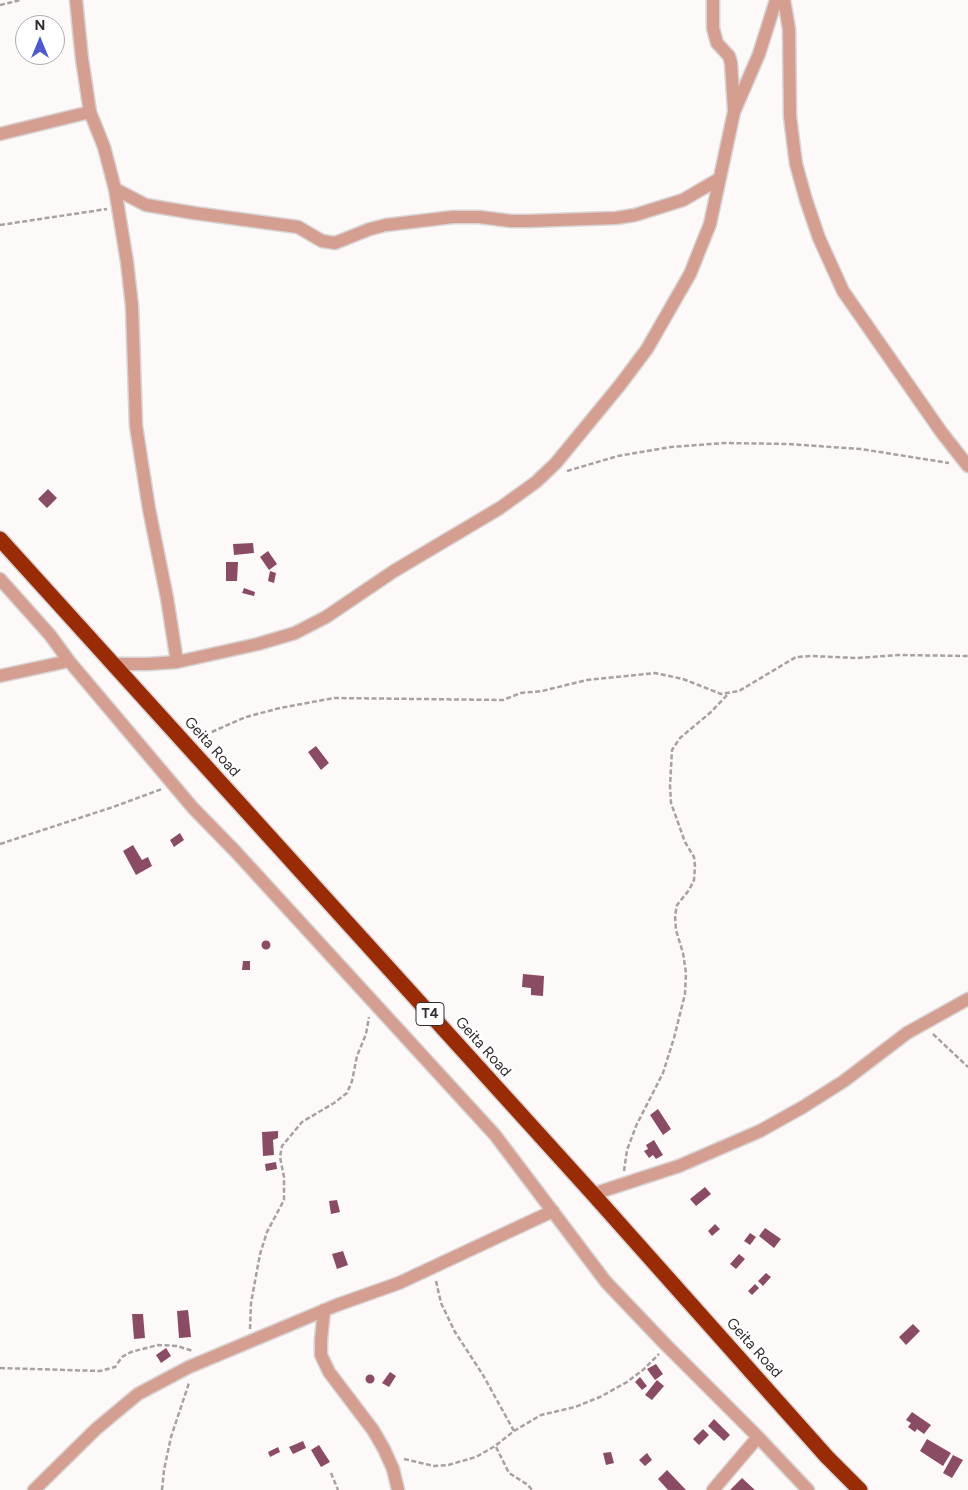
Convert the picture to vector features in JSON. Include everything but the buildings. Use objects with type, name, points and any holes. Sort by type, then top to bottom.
[{"type":"highway","name":"Geita Road","points":[[0,539],[594,1194],[827,1458],[860,1490]]},
{"type":"street","points":[[76,0],[90,112],[104,147],[118,207],[132,306],[136,426],[177,662]]},
{"type":"street","points":[[713,0],[713,28],[717,43],[729,56],[731,64],[734,112]]},
{"type":"street","points":[[114,664],[177,662],[249,646],[295,632],[326,617],[394,571],[500,508],[536,482],[556,464],[620,385],[657,333],[690,274],[710,224],[734,112],[759,54],[776,0]]},
{"type":"street","points":[[784,0],[789,29],[790,116],[796,164],[819,238],[843,291],[942,433],[968,466]]},
{"type":"street","points":[[0,134],[90,112]]},
{"type":"street","points":[[115,189],[146,205],[298,227],[322,241],[335,243],[370,229],[386,225],[453,217],[527,221],[616,218],[635,215],[682,200],[719,179]]},
{"type":"street","points":[[0,579],[50,635],[193,808],[494,1135],[606,1282],[666,1345],[758,1436],[808,1490]]},
{"type":"street","points":[[0,676],[69,660]]},
{"type":"street","points":[[594,1194],[679,1166],[760,1131],[844,1082],[908,1033],[968,999]]},
{"type":"street","points":[[34,1490],[96,1430],[138,1394],[194,1364],[324,1310],[399,1282],[553,1211]]},
{"type":"street","points":[[324,1310],[320,1340],[321,1355],[328,1372],[373,1430],[393,1469],[398,1490]]},
{"type":"street","points":[[713,1490],[758,1436]]},
{"type":"path","points":[[0,5],[21,0]]},
{"type":"path","points":[[0,225],[118,207]]},
{"type":"path","points":[[559,474],[618,456],[671,447],[724,443],[788,444],[861,449],[968,466]]},
{"type":"path","points":[[185,743],[246,717],[280,708],[334,698],[503,700],[521,693],[542,691],[587,680],[655,673],[684,679],[721,694],[739,691],[796,658],[811,656],[856,658],[899,655],[968,656]]},
{"type":"path","points":[[621,1184],[627,1150],[636,1126],[663,1072],[685,994],[686,973],[683,953],[676,930],[675,916],[677,905],[694,880],[695,866],[694,857],[685,842],[671,803],[672,750],[680,738],[711,712],[729,693]]},
{"type":"path","points":[[0,844],[174,785]]},
{"type":"path","points":[[249,1341],[251,1303],[260,1254],[267,1232],[284,1200],[284,1177],[280,1157],[282,1146],[302,1122],[334,1103],[347,1092],[352,1080],[357,1056],[366,1034],[371,1000]]},
{"type":"path","points":[[923,1024],[968,1067]]},
{"type":"path","points":[[433,1267],[440,1303],[455,1332],[487,1382],[514,1431]]},
{"type":"path","points":[[0,1368],[100,1371],[115,1367],[122,1357],[131,1352],[158,1345],[176,1346],[194,1351],[208,1358]]},
{"type":"path","points":[[387,1456],[434,1466],[448,1465],[476,1456],[496,1446],[514,1431],[541,1415],[574,1407],[600,1397],[627,1382],[643,1370],[666,1345]]},
{"type":"path","points":[[162,1490],[171,1437],[194,1364]]},
{"type":"path","points":[[496,1446],[510,1473],[528,1485],[532,1490]]},
{"type":"path","points":[[331,1473],[338,1490]]}]
